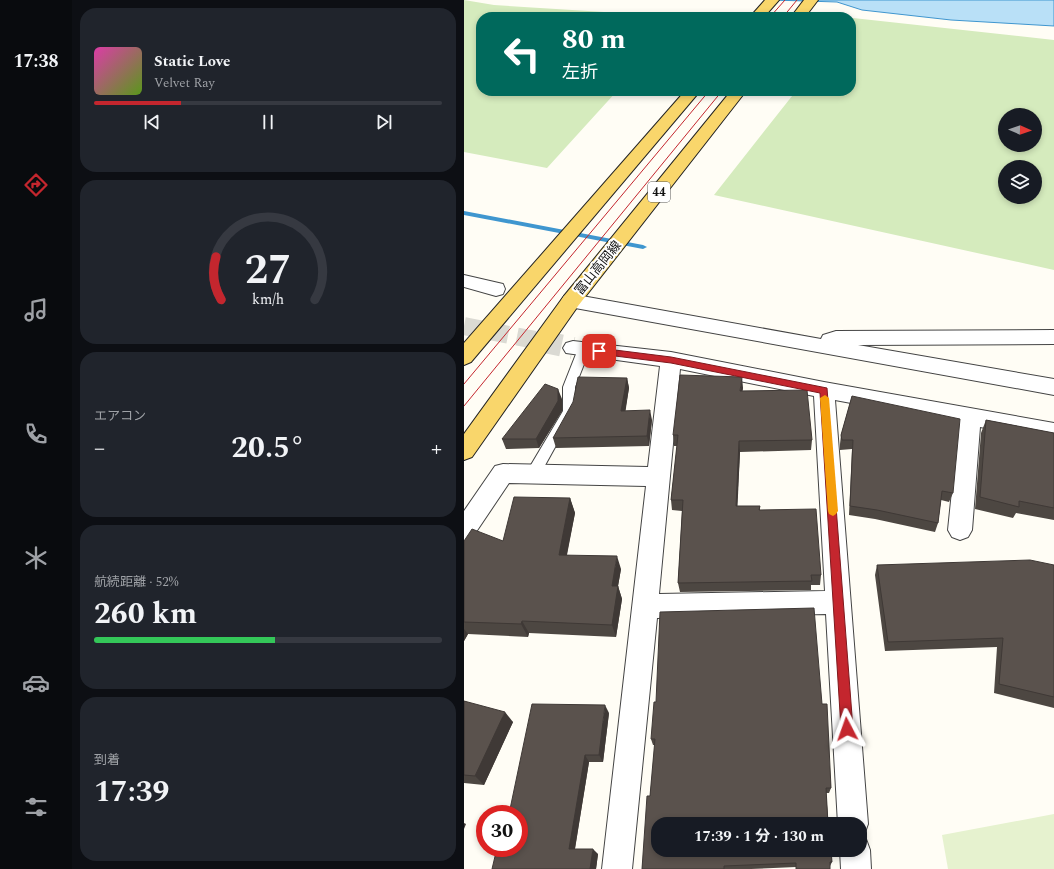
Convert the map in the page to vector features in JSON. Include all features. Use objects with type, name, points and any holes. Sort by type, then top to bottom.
[{"type":"main road","points":[[761,12],[772,0]]},
{"type":"main road","points":[[802,12],[811,0]]},
{"type":"main road","points":[[464,357],[689,96]]},
{"type":"main road","name":"富山高岡線","points":[[464,451],[575,297],[735,96]]},
{"type":"street","points":[[464,281],[496,289]]},
{"type":"street","points":[[575,297],[604,306],[1054,387]]},
{"type":"street","points":[[814,345],[836,338],[1054,337]]},
{"type":"street","points":[[579,348],[671,360],[824,390],[1054,432]]},
{"type":"street","points":[[617,869],[671,360]]},
{"type":"street","points":[[824,390],[853,817]]},
{"type":"street","points":[[960,530],[970,417]]},
{"type":"street","points":[[464,531],[503,473],[658,477]]},
{"type":"street","points":[[645,606],[839,602]]},
{"type":"street","points":[[855,857],[856,869]]},
{"type":"lane","points":[[533,474],[568,411],[569,387],[579,348]]},
{"type":"green space","points":[[464,0],[494,5],[605,12],[476,12],[476,96],[612,96],[547,168],[464,152]]},
{"type":"green space","points":[[856,18],[1054,40],[1054,270],[714,195],[792,96],[856,96]]},
{"type":"green space","points":[[1054,814],[1054,869],[948,869],[942,835]]},
{"type":"water","points":[[773,0],[1054,0],[1054,26],[951,20],[862,10],[837,2]]},
{"type":"building","points":[[680,375],[742,377],[740,391],[807,390],[812,440],[739,441],[736,506],[760,506],[759,510],[816,509],[821,575],[811,575],[812,581],[678,583],[683,500],[671,500],[678,435],[673,435]]},
{"type":"building","points":[[578,377],[627,378],[621,411],[650,410],[647,436],[553,438],[573,402]]},
{"type":"building","points":[[545,384],[558,389],[558,401],[536,439],[502,439]]},
{"type":"building","points":[[852,396],[960,419],[953,493],[942,491],[938,523],[850,506],[853,440],[842,440],[841,435]]},
{"type":"building","points":[[986,420],[1054,433],[1054,508],[1019,501],[1019,507],[980,497]]},
{"type":"building","points":[[514,497],[570,498],[559,555],[617,556],[612,586],[618,586],[612,625],[522,621],[521,624],[464,622],[464,541],[472,529],[503,541]]},
{"type":"building","points":[[1030,560],[1054,565],[1054,697],[999,684],[1003,638],[888,642],[877,565]]},
{"type":"building","points":[[814,608],[822,704],[827,704],[831,788],[826,788],[828,817],[651,817],[651,857],[832,857],[830,869],[796,869],[796,863],[724,866],[724,869],[642,869],[647,796],[650,796],[655,739],[651,739],[654,702],[656,702],[660,612]]},
{"type":"building","points":[[464,701],[505,712],[475,776],[464,775]]},
{"type":"building","points":[[532,704],[605,705],[599,755],[585,755],[569,849],[593,849],[590,869],[492,869],[495,857],[528,857],[528,805],[511,805]]},
{"type":"waterway","points":[[464,213],[643,247]]},
{"type":"tunnel","points":[[464,326],[541,341]]},
{"type":"tunnel","points":[[541,341],[545,342]]},
{"type":"tunnel","points":[[541,341],[573,348]]},
{"type":"tram line","points":[[774,12],[785,0]]},
{"type":"tram line","points":[[787,12],[797,0]]},
{"type":"tram line","points":[[464,384],[705,96]]},
{"type":"tram line","points":[[464,406],[718,96]]},
{"type":"slow traffic","points":[[825,398],[833,511]]},
{"type":"route","points":[[599,351],[671,360],[824,390],[847,729]]}]
